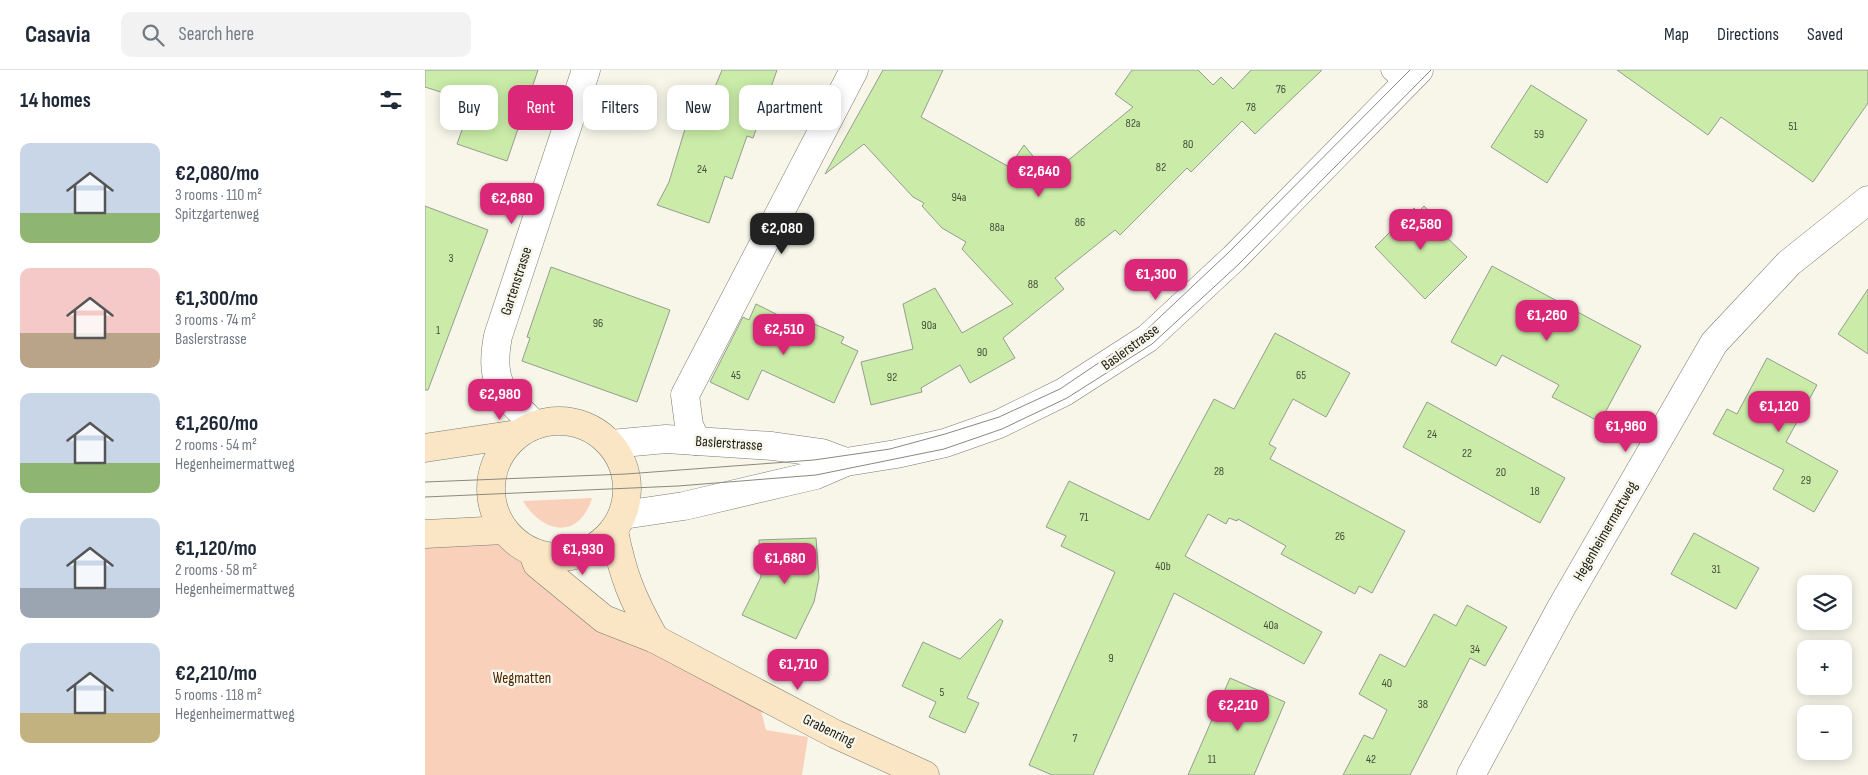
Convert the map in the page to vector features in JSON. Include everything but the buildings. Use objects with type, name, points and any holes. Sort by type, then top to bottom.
[{"type":"main road","points":[[425,448],[527,430],[555,421],[576,422],[595,430],[611,444],[620,458],[627,481],[627,502],[619,523],[598,546],[577,555],[555,558],[533,553],[517,544],[504,530],[493,507],[491,479],[497,458],[527,430]]},
{"type":"main road","points":[[619,523],[621,568],[632,598],[655,639]]},
{"type":"main road","points":[[425,534],[504,530]]},
{"type":"main road","name":"Grabenring","points":[[533,553],[537,564],[604,619],[655,639],[835,734],[925,775]]},
{"type":"street","name":"Gartenstrasse","points":[[527,430],[511,402],[499,386],[494,360],[498,336],[586,70]]},
{"type":"street","points":[[695,441],[689,425],[685,395],[854,70]]},
{"type":"street","name":"Baslerstrasse","points":[[619,523],[816,475],[846,462],[897,454],[945,443],[999,424],[1064,392],[1147,338],[1234,258],[1405,75]]},
{"type":"street","name":"Hegenheimermattweg","points":[[1471,775],[1561,608],[1714,343],[1789,263],[1868,200]]},
{"type":"street","name":"Baslerstrasse","points":[[611,444],[666,439],[772,446],[822,453],[846,462]]},
{"type":"green space","points":[[592,498],[586,512],[579,521],[570,526],[560,528],[550,526],[540,520],[523,501]]},
{"type":"green space","name":"Wegmatten","points":[[504,530],[537,564],[756,692],[766,730],[808,737],[802,775],[425,775],[425,534]]},
{"type":"tram line","points":[[425,482],[626,474],[814,460],[890,449],[999,417],[1060,389],[1143,333],[1228,253],[1410,70]]},
{"type":"tram line","points":[[425,497],[678,486],[816,475],[944,449],[1002,429],[1067,398],[1152,344],[1239,264],[1431,70]]}]
